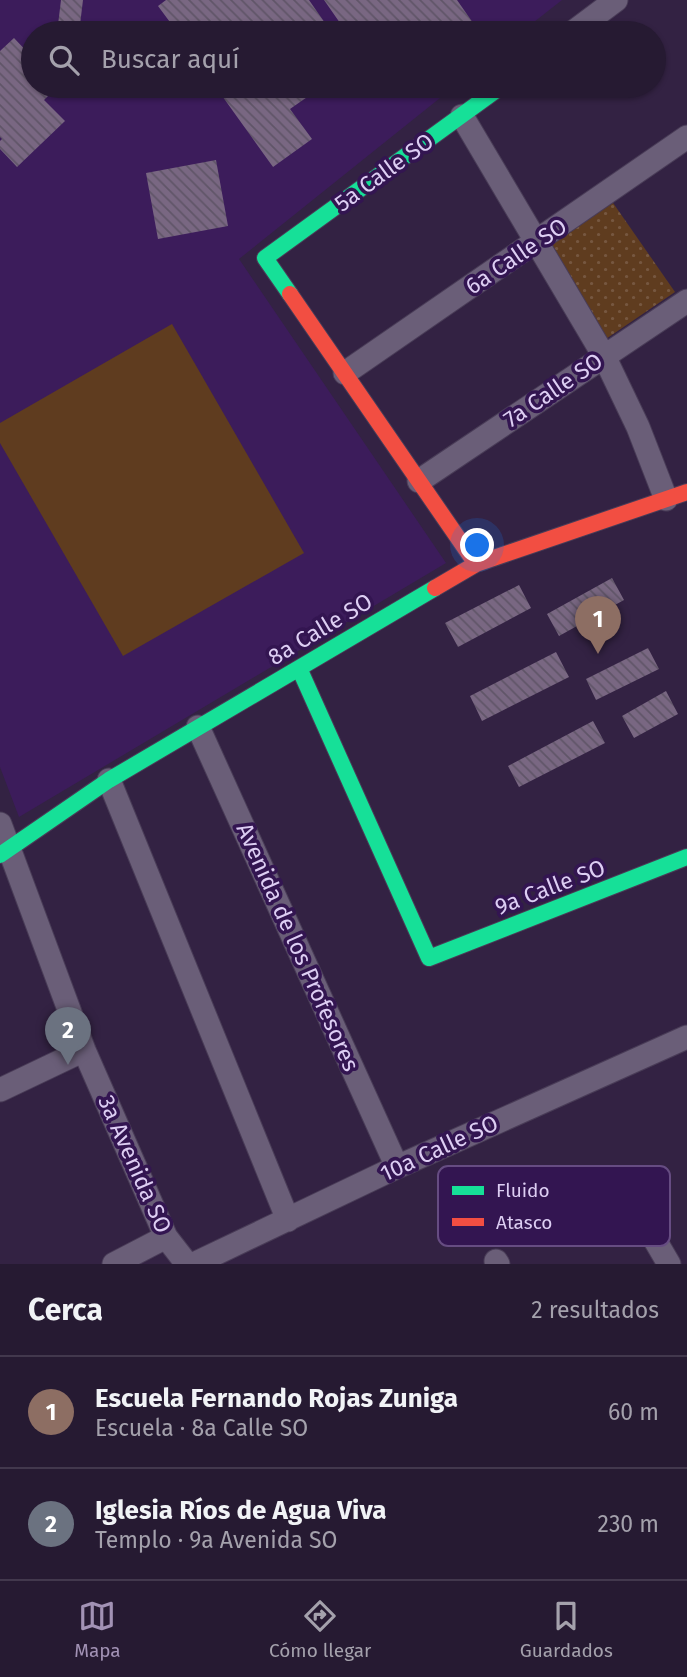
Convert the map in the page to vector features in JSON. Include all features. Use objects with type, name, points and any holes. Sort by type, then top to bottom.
[{"type":"street","points":[[588,21],[616,0]]},
{"type":"street","name":"5a Calle SO","points":[[345,373],[265,258],[486,98]]},
{"type":"street","points":[[462,116],[604,356],[638,427],[677,496]]},
{"type":"street","name":"6a Calle SO","points":[[345,373],[687,137]]},
{"type":"street","name":"7a Calle SO","points":[[419,481],[687,301]]},
{"type":"street","points":[[345,373],[476,564]]},
{"type":"street","name":"8a Calle SO","points":[[5,853],[109,780],[476,564],[677,496]]},
{"type":"street","name":"9a Calle SO","points":[[299,668],[429,958],[687,858]]},
{"type":"street","name":"Avenida de los Profesores","points":[[198,727],[397,1167]]},
{"type":"street","points":[[109,780],[288,1220]]},
{"type":"street","name":"3a Avenida SO","points":[[0,824],[5,853],[84,1050],[166,1237],[187,1264]]},
{"type":"street","name":"10a Calle SO","points":[[194,1264],[397,1167],[687,1037]]},
{"type":"street","points":[[0,1090],[84,1050]]},
{"type":"street","points":[[114,1264],[166,1237]]},
{"type":"street","points":[[658,1246],[669,1264]]},
{"type":"shaded area","points":[[0,0],[562,0],[535,21],[21,21],[21,98],[440,98],[239,259],[446,563],[19,817],[0,767]]},
{"type":"shaded area","points":[[611,200],[675,292],[603,341],[543,246]]},
{"type":"shaded area","points":[[172,324],[304,553],[123,656],[0,443],[0,423]]},
{"type":"building","points":[[61,0],[83,0],[80,21],[58,21]]},
{"type":"building","points":[[166,0],[309,0],[324,21],[169,21],[158,6]]},
{"type":"building","points":[[324,0],[457,0],[472,21],[339,21]]},
{"type":"building","points":[[14,38],[21,45],[21,98],[46,98],[44,100],[65,121],[17,167],[0,149],[0,51]]},
{"type":"building","points":[[224,98],[306,98],[290,109],[312,139],[273,167]]},
{"type":"building","points":[[216,160],[228,226],[158,239],[146,173]]},
{"type":"building","points":[[612,578],[624,600],[559,636],[547,614]]},
{"type":"building","points":[[519,585],[531,608],[458,647],[445,623]]},
{"type":"building","points":[[648,648],[659,669],[596,700],[586,679]]},
{"type":"building","points":[[556,652],[569,677],[482,721],[470,696]]},
{"type":"building","points":[[666,691],[678,714],[634,738],[622,716]]},
{"type":"building","points":[[593,721],[605,743],[519,787],[508,766]]},
{"type":"traffic: fast","points":[[290,294],[265,258],[485,98]]},
{"type":"traffic: fast","points":[[0,855],[109,780],[435,588]]},
{"type":"traffic: fast","points":[[299,668],[429,958],[687,857]]},
{"type":"traffic: jam","points":[[290,294],[476,564]]},
{"type":"traffic: jam","points":[[435,588],[476,564],[687,492]]},
{"type":"place","name":"Escuela Fernando Rojas Zuniga","points":[[598,654]]},
{"type":"place","name":"Iglesia Ríos de Agua Viva","points":[[68,1065]]}]
